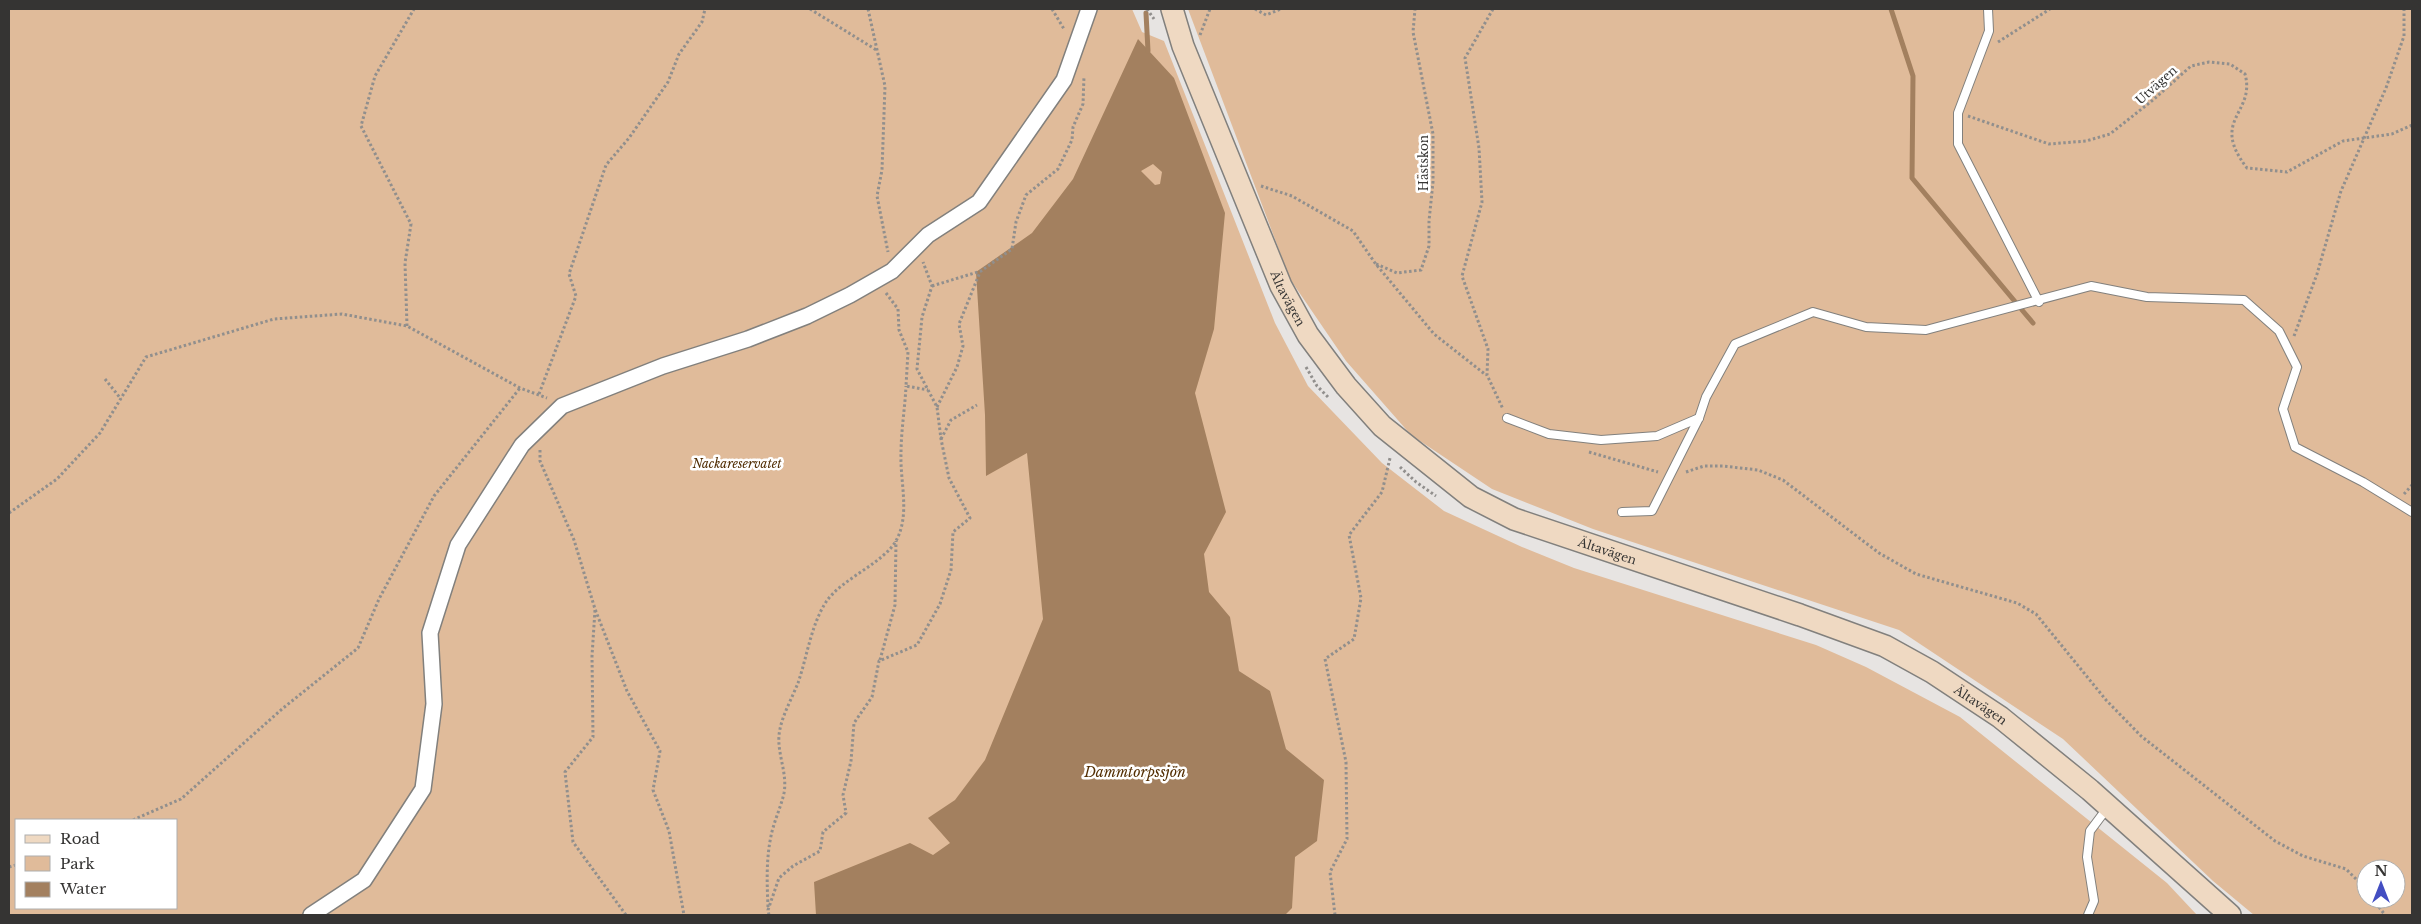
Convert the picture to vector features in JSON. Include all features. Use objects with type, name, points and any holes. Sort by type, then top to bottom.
[{"type":"main road","name":"Ältavägen","points":[[1172,9],[1183,46],[1281,286],[1308,335],[1346,386],[1382,426],[1471,497],[1514,519],[1800,615],[1885,646],[1932,672],[2000,717],[2109,807],[2230,915]]},
{"type":"street","points":[[311,915],[364,880],[423,789],[434,704],[430,633],[458,545],[522,445],[562,406],[663,366],[748,339],[807,316],[892,271],[928,235],[979,202],[1064,80],[1089,9]]},
{"type":"lane","points":[[1988,9],[1989,31],[1958,113],[1958,144],[2038,302]]},
{"type":"lane","points":[[1622,512],[1652,511],[1672,476],[1700,418],[1706,397],[1735,344],[1813,312],[1866,327],[1926,330],[2038,302],[2091,286],[2147,297],[2244,300],[2279,331],[2297,367],[2283,409],[2294,447],[2363,482],[2412,512]]},
{"type":"lane","points":[[1507,418],[1549,434],[1601,440],[1656,436],[1700,418]]},
{"type":"lane","points":[[2088,915],[2094,901],[2087,857],[2090,831],[2109,807]]},
{"type":"path","points":[[407,326],[404,263],[412,224],[360,126],[375,76],[414,9]]},
{"type":"path","points":[[539,395],[576,296],[569,274],[606,165],[629,138],[668,82],[679,54],[702,22],[705,9]]},
{"type":"path","points":[[810,9],[879,51]]},
{"type":"path","points":[[868,9],[879,51],[885,86],[882,170],[877,196],[892,271]]},
{"type":"path","points":[[1183,46],[1197,43],[1210,9]]},
{"type":"path","points":[[1255,9],[1266,16],[1281,9]]},
{"type":"path","name":"Hästskon","points":[[1375,263],[1397,273],[1421,270],[1429,246],[1433,134],[1413,32],[1415,9]]},
{"type":"path","points":[[1493,9],[1465,58],[1479,148],[1482,202],[1462,276],[1488,349],[1487,375],[1507,418]]},
{"type":"path","points":[[1981,53],[2050,9]]},
{"type":"path","points":[[2289,350],[2317,274],[2341,191],[2386,88],[2404,36],[2404,9]]},
{"type":"path","points":[[880,661],[917,645],[940,604],[951,570],[953,532],[970,518],[949,478],[940,439],[938,407],[917,369],[922,317],[932,286],[981,272],[1012,249],[1016,222],[1026,195],[1058,169],[1072,140],[1073,127],[1083,104],[1084,56],[1075,48]]},
{"type":"path","name":"Utvägen","points":[[1958,113],[2049,144],[2086,141],[2110,134],[2153,100],[2191,66],[2209,62],[2230,64],[2245,74],[2249,88],[2242,106],[2233,120],[2231,136],[2238,156],[2247,168],[2287,172],[2343,141],[2392,134],[2412,125]]},
{"type":"path","points":[[1257,184],[1273,192],[1292,196],[1353,231],[1375,263],[1434,334],[1487,375]]},
{"type":"path","points":[[938,407],[957,367],[962,346],[959,324],[981,272]]},
{"type":"path","points":[[769,915],[766,864],[771,835],[784,792],[785,770],[779,751],[780,729],[817,621],[827,601],[837,590],[886,552],[896,541],[902,526],[904,506],[901,454],[908,352],[899,330],[898,309],[876,280]]},
{"type":"path","points":[[9,513],[57,479],[100,434],[146,357],[274,319],[342,314],[407,326],[520,388],[562,406]]},
{"type":"path","points":[[105,379],[121,399]]},
{"type":"path","points":[[906,386],[929,390]]},
{"type":"path","points":[[135,819],[181,799],[282,709],[358,648],[379,599],[434,496],[520,388]]},
{"type":"path","points":[[940,439],[951,420],[977,405]]},
{"type":"path","points":[[539,428],[540,461],[574,540],[595,609],[627,692],[660,751],[653,790],[669,830],[684,915]]},
{"type":"path","points":[[1335,915],[1330,872],[1347,839],[1346,762],[1325,658],[1354,639],[1361,598],[1349,535],[1382,492],[1390,458],[1416,482],[1438,497]]},
{"type":"path","points":[[1672,476],[1704,466],[1758,470],[1783,480],[1879,553],[1916,574],[2016,603],[2036,614],[2106,700],[2141,736],[2274,841],[2303,856],[2346,869],[2356,879]]},
{"type":"path","points":[[768,910],[779,878],[793,866],[820,851],[823,832],[846,813],[843,795],[851,761],[854,723],[872,697],[895,605],[896,541]]},
{"type":"path","points":[[595,609],[592,656],[593,737],[564,772],[573,842],[626,915]]},
{"type":"green space","name":"Nackareservatet","points":[[9,9],[1132,9],[1142,32],[1164,41],[1275,323],[1308,386],[1382,463],[1444,511],[1522,547],[1574,568],[1816,645],[1866,667],[1960,717],[2167,883],[2197,915],[9,915]]},
{"type":"green space","points":[[1188,9],[2412,9],[2412,915],[2254,915],[2213,881],[2063,739],[1899,630],[1593,529],[1492,489],[1411,435],[1346,361],[1290,279]]},
{"type":"water","name":"Dammtorpssjön","points":[[1138,39],[1174,78],[1225,213],[1214,329],[1195,393],[1226,512],[1204,554],[1209,592],[1230,617],[1239,671],[1270,691],[1286,749],[1324,780],[1317,841],[1295,857],[1292,908],[1285,915],[816,915],[814,882],[910,843],[933,855],[950,843],[928,818],[955,800],[985,760],[1043,619],[1027,453],[986,476],[985,415],[976,272],[1032,233],[1073,179]],"holes":[[[1153,164],[1162,172],[1160,184],[1155,185],[1141,171]]]},
{"type":"waterway","points":[[1891,9],[1913,76],[1912,178],[2017,304]]},
{"type":"waterway","points":[[1146,13],[1148,51]]},
{"type":"waterway","points":[[2022,310],[2033,323]]}]
